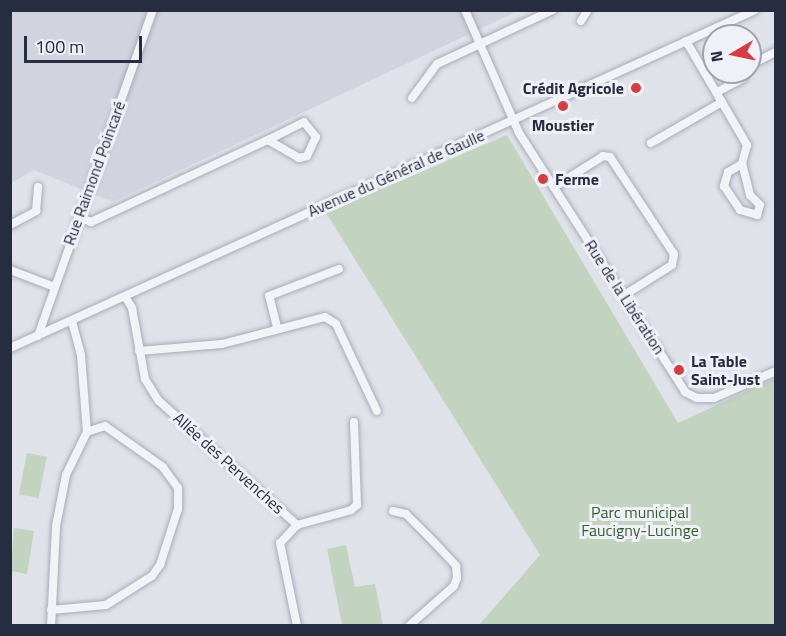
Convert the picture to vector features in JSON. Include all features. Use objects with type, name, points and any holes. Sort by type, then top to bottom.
[{"type":"street","name":"Rue Raimond Poincaré","points":[[38,336],[52,286],[153,10]]},
{"type":"street","name":"Rue de la Libération","points":[[465,10],[512,120],[682,388],[693,397],[714,398],[776,371]]},
{"type":"street","points":[[412,98],[437,64],[553,10]]},
{"type":"street","points":[[581,21],[588,10]]},
{"type":"street","name":"Avenue du Général de Gaulle","points":[[10,348],[126,298],[755,10]]},
{"type":"street","points":[[686,41],[744,136],[746,153],[742,164],[750,195],[760,206],[757,215],[740,210],[724,186],[728,172],[742,164]]},
{"type":"street","points":[[762,59],[776,52]]},
{"type":"street","points":[[717,92],[732,84]]},
{"type":"street","points":[[651,143],[722,102]]},
{"type":"street","points":[[78,217],[91,222],[304,123],[316,137],[307,156],[299,158],[268,140]]},
{"type":"street","points":[[554,187],[603,156],[610,157],[674,254],[672,265],[624,296]]},
{"type":"street","points":[[10,225],[36,211],[38,187]]},
{"type":"street","points":[[277,327],[269,296],[339,269]]},
{"type":"street","points":[[10,270],[52,286]]},
{"type":"street","name":"Allée des Pervenches","points":[[126,298],[132,308],[145,379],[159,401],[297,525],[351,510],[357,505],[354,422]]},
{"type":"street","points":[[139,351],[222,344],[277,327],[330,318],[336,324],[377,411]]},
{"type":"street","points":[[51,626],[56,526],[66,475],[87,432],[81,355],[72,322]]},
{"type":"street","points":[[51,610],[106,605],[152,576],[160,565],[178,509],[177,488],[163,467],[105,426],[87,432]]},
{"type":"street","points":[[393,511],[406,514],[433,541],[456,566],[458,578],[454,586],[409,626]]},
{"type":"street","points":[[297,525],[280,543],[297,626]]},
{"type":"shaded area","points":[[11,11],[518,11],[113,202],[34,170],[11,183]]},
{"type":"green space","name":"Parc municipal Faucigny-Lucinge","points":[[507,135],[678,423],[775,378],[775,625],[479,625],[540,555],[326,213]]},
{"type":"green space","points":[[27,453],[47,457],[39,498],[19,494]]},
{"type":"green space","points":[[14,528],[34,531],[27,574],[11,571]]},
{"type":"green space","points":[[346,545],[355,587],[375,584],[383,625],[342,625],[327,549]]},
{"type":"place","name":"Crédit Agricole","points":[[636,88]]},
{"type":"place","name":"Moustier","points":[[563,106]]},
{"type":"place","name":"Ferme","points":[[543,179]]},
{"type":"place","name":"La Table Saint-Just","points":[[679,370]]}]
